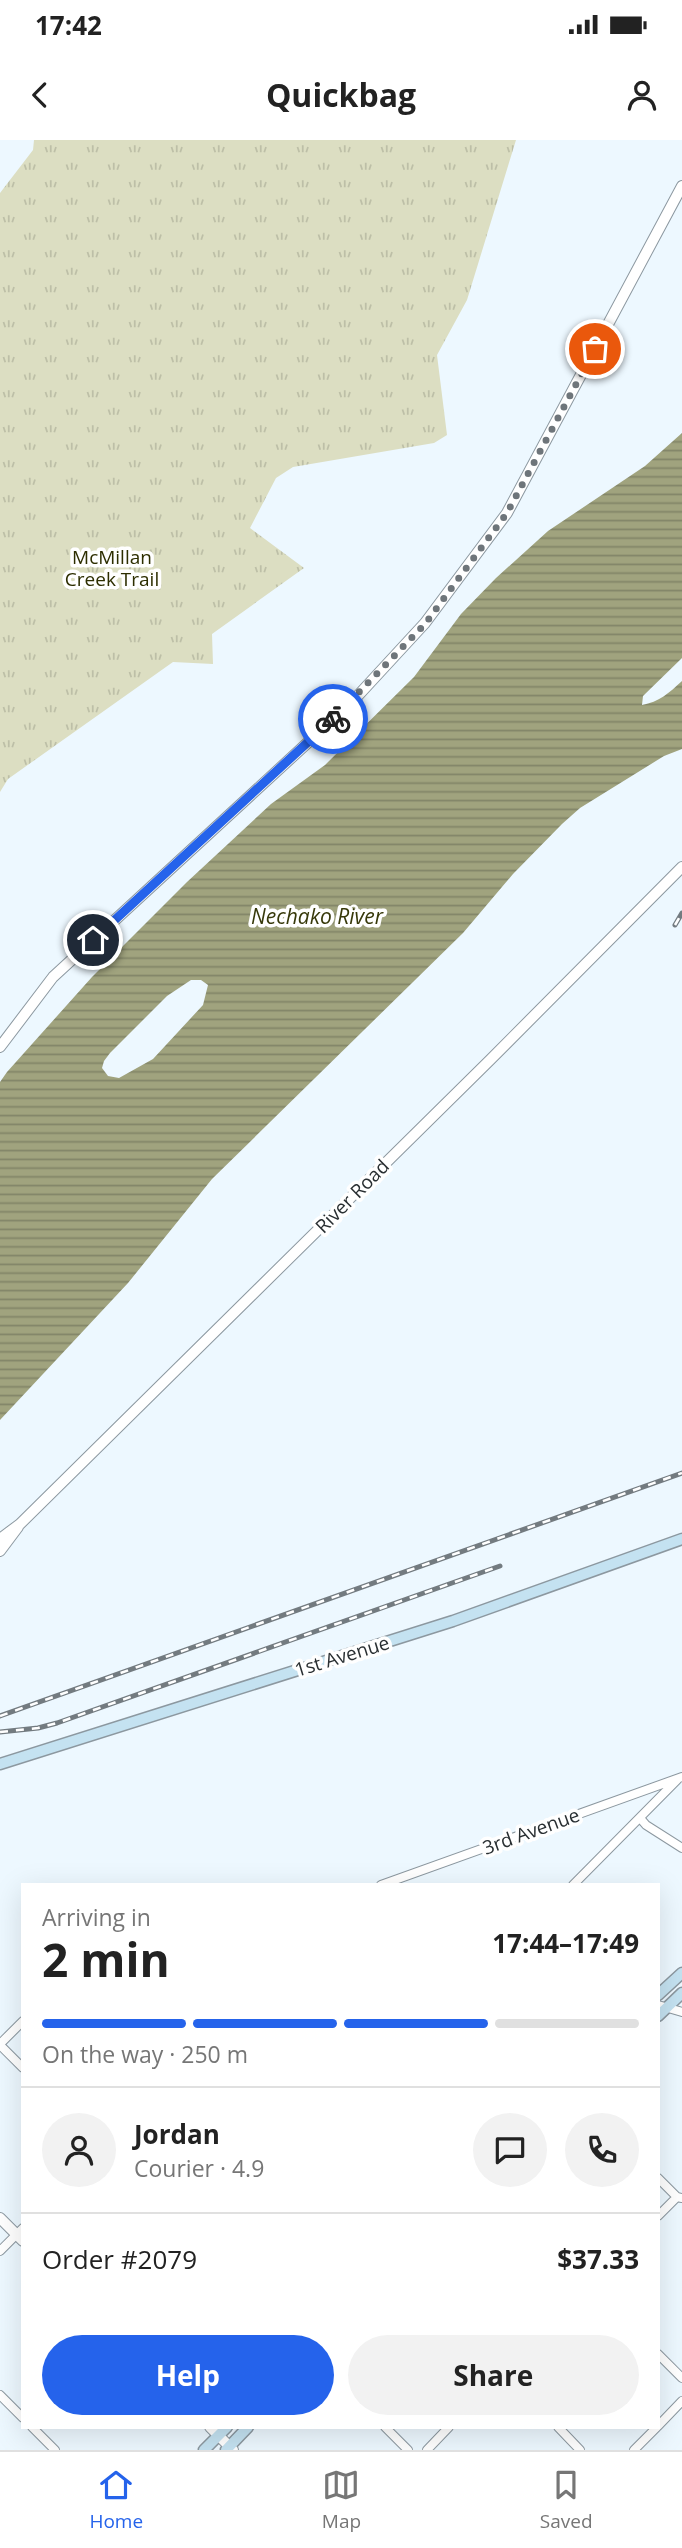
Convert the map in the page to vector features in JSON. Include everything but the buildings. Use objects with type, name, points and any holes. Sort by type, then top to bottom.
[{"type":"main road","name":"1st Avenue","points":[[0,1764],[453,1621],[682,1539]]},
{"type":"main road","points":[[660,1993],[682,1973]]},
{"type":"main road","points":[[661,2010],[682,1993]]},
{"type":"main road","points":[[204,2450],[225,2429]]},
{"type":"main road","points":[[229,2449],[246,2429]]},
{"type":"street","points":[[0,1046],[53,977],[353,701],[425,624],[507,513],[682,186]]},
{"type":"street","name":"River Road","points":[[0,1551],[20,1524],[682,867]]},
{"type":"street","name":"River Road","points":[[0,1538],[20,1524]]},
{"type":"street","points":[[575,1883],[680,1778]]},
{"type":"street","name":"3rd Avenue","points":[[387,1883],[680,1778]]},
{"type":"street","points":[[640,1818],[646,1825],[682,1848]]},
{"type":"street","points":[[661,2010],[682,2012]]},
{"type":"street","points":[[21,2023],[0,2045],[21,2066]]},
{"type":"street","points":[[660,2180],[679,2197],[660,2214]]},
{"type":"street","points":[[0,2218],[21,2234],[0,2251]]},
{"type":"street","points":[[660,2356],[682,2378]]},
{"type":"street","points":[[0,2395],[21,2416]]},
{"type":"street","points":[[660,2424],[682,2401]]},
{"type":"street","points":[[34,2429],[55,2450]]},
{"type":"street","points":[[212,2429],[229,2449]]},
{"type":"street","points":[[387,2429],[408,2450]]},
{"type":"street","points":[[427,2450],[447,2429]]},
{"type":"street","points":[[560,2429],[580,2450]]},
{"type":"street","points":[[634,2450],[655,2429]]},
{"type":"green space","name":"McMillan Creek Trail","points":[[34,140],[516,140],[467,300],[437,355],[447,435],[434,443],[293,467],[276,478],[250,528],[304,568],[212,634],[213,664],[173,662],[8,779],[0,792],[0,193],[33,150]]},
{"type":"water","name":"Nechako River","points":[[682,433],[682,658],[643,696],[642,705],[664,696],[682,681],[682,749],[664,756],[580,808],[562,824],[513,874],[463,933],[212,1179],[128,1283],[0,1420],[0,1082],[92,977],[187,882],[271,804],[325,765],[414,677],[461,614],[496,578],[548,531],[645,466]],"holes":[[[191,980],[201,980],[208,985],[203,1005],[153,1059],[119,1078],[108,1076],[102,1068],[110,1053],[167,996]]]},
{"type":"railway","points":[[675,925],[682,913]]},
{"type":"railway","points":[[0,1716],[682,1473]]},
{"type":"railway","points":[[0,1732],[57,1723],[500,1566]]},
{"type":"way so far","points":[[333,719],[425,624],[507,513],[595,349]]},
{"type":"route","points":[[93,940],[333,719]]}]
